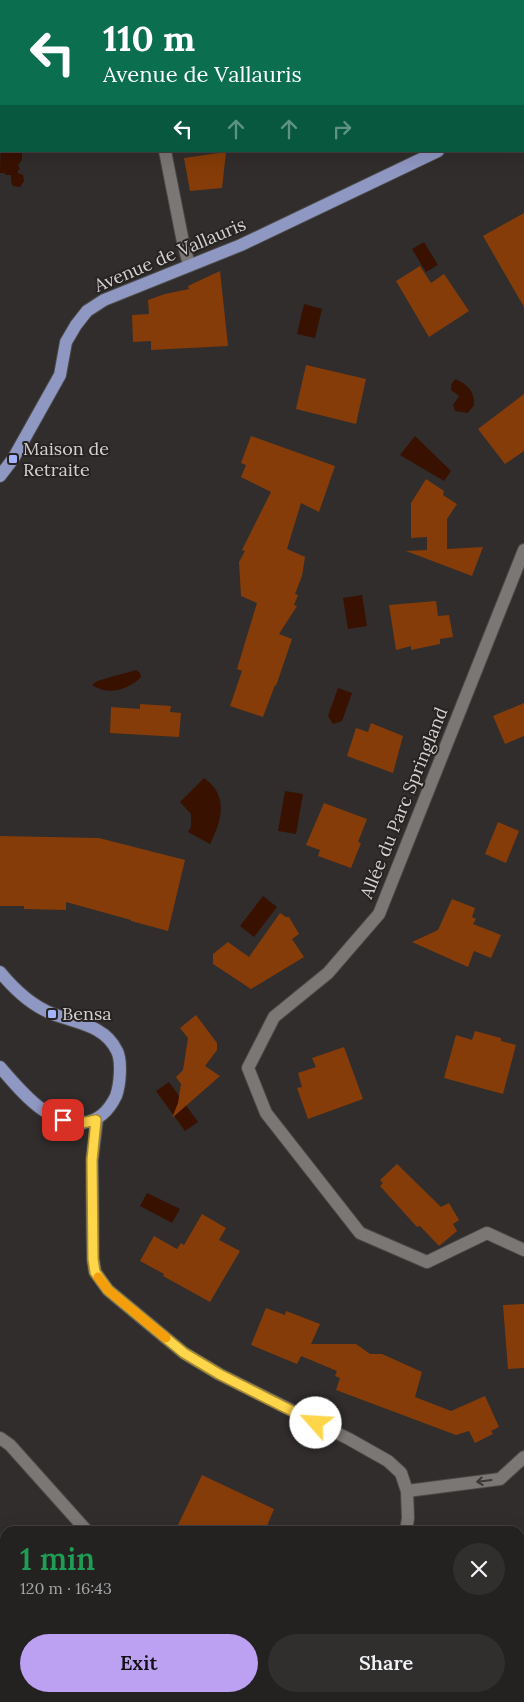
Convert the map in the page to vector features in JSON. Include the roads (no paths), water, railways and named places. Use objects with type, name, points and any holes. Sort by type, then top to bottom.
[{"type":"main road","name":"Avenue de Vallauris","points":[[0,476],[13,459],[60,375],[66,342],[87,311],[104,300],[241,245],[436,152]]},
{"type":"main road","points":[[0,972],[27,999],[52,1014],[85,1023],[106,1037],[117,1051],[120,1074],[117,1092],[110,1107],[96,1120],[82,1123],[63,1120],[43,1110],[0,1068]]},
{"type":"street","points":[[165,152],[183,242],[190,265]]},
{"type":"street","name":"Allée du Parc Springland","points":[[524,550],[379,914],[328,973],[274,1017],[248,1068],[266,1112],[360,1233],[428,1262],[487,1233],[524,1250]]},
{"type":"street","points":[[96,1120],[92,1160],[93,1259],[95,1272],[108,1290],[184,1353],[219,1374],[349,1439],[388,1461],[401,1473],[407,1490],[407,1526]]},
{"type":"street","points":[[0,1438],[10,1445],[82,1526]]},
{"type":"street","points":[[407,1490],[500,1479],[524,1457]]},
{"type":"place","name":"Maison de Retraite","points":[[13,459]]},
{"type":"place","name":"Bensa","points":[[52,1014]]}]
